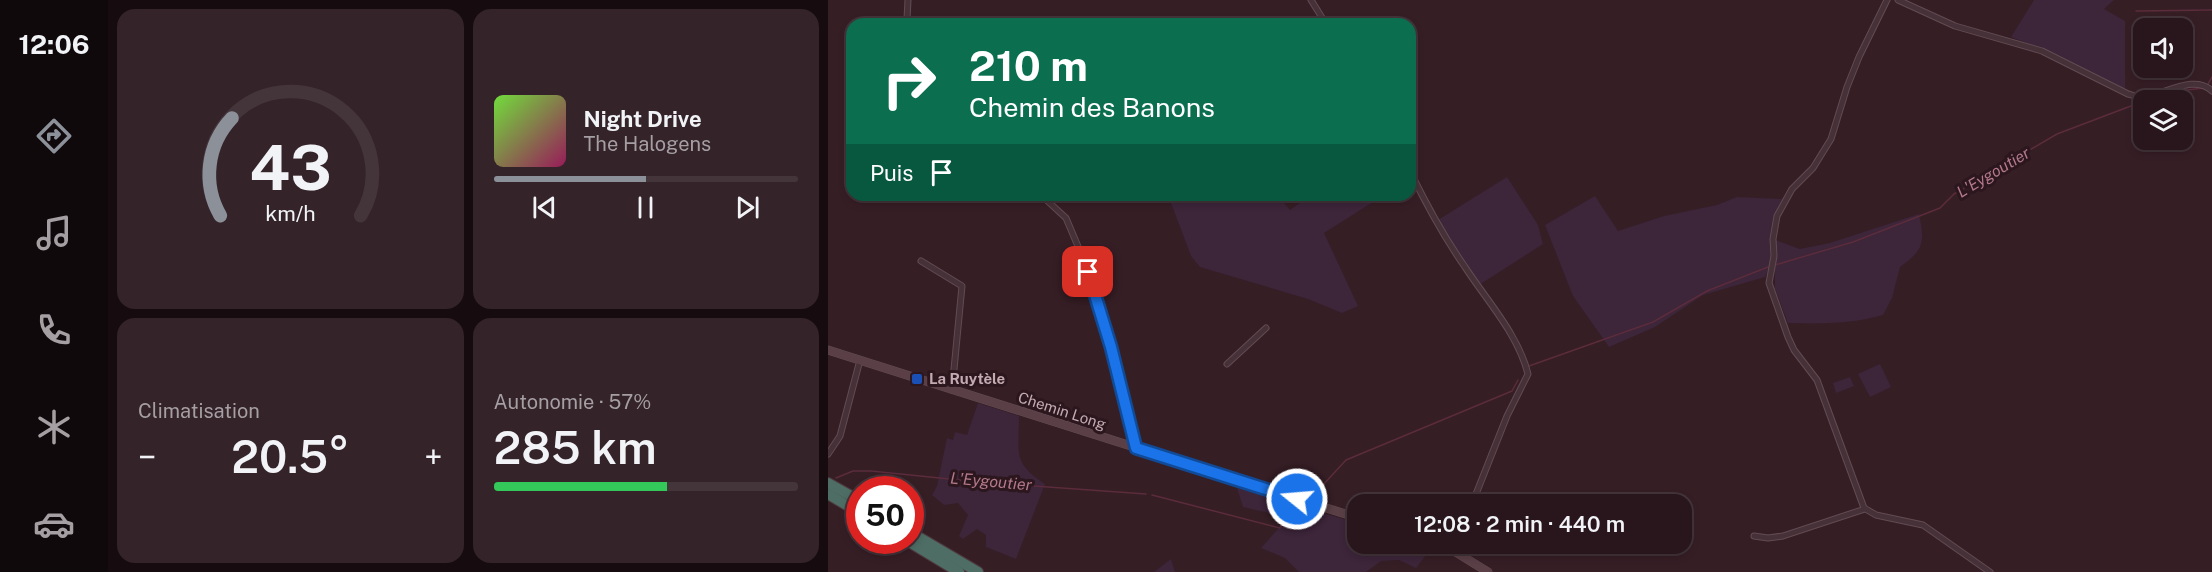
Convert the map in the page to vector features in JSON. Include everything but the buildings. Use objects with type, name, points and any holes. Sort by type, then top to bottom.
[{"type":"highway","points":[[828,483],[846,493]]},
{"type":"highway","points":[[828,494],[846,505]]},
{"type":"highway","points":[[924,540],[978,572]]},
{"type":"highway","points":[[924,551],[959,572]]},
{"type":"main road","name":"Chemin Long","points":[[828,350],[1347,515]]},
{"type":"main road","points":[[1464,554],[1480,569],[1488,572]]},
{"type":"street","points":[[907,18],[908,0]]},
{"type":"street","points":[[1311,0],[1322,18]]},
{"type":"street","points":[[1887,0],[1855,66],[1831,139],[1813,168],[1792,189],[1777,216],[1769,283],[1788,337],[1817,381],[1865,509],[1876,515],[1923,525],[1990,572]]},
{"type":"street","points":[[1898,0],[1955,26],[2042,51],[2128,94],[2141,97],[2173,88],[2201,85],[2212,91]]},
{"type":"street","points":[[1416,182],[1452,247],[1509,330],[1528,374],[1507,416],[1476,494]]},
{"type":"street","points":[[1048,201],[1066,218],[1093,286],[1109,339],[1136,448]]},
{"type":"street","points":[[921,261],[962,286],[952,390]]},
{"type":"street","points":[[1227,364],[1266,328]]},
{"type":"street","points":[[828,454],[840,436],[860,360]]},
{"type":"street","points":[[1754,536],[1768,538],[1783,536],[1865,509]]},
{"type":"shaded area","points":[[2034,0],[2114,0],[2104,9],[2125,21],[2125,89],[2054,53],[2011,37]]},
{"type":"shaded area","points":[[1507,177],[1538,225],[1543,244],[1479,285],[1438,220]]},
{"type":"shaded area","points":[[1595,196],[1618,231],[1664,216],[1717,205],[1737,197],[1782,199],[1775,218],[1770,264],[1765,277],[1703,295],[1655,327],[1609,347],[1573,296],[1545,225]]},
{"type":"shaded area","points":[[1170,201],[1282,201],[1290,210],[1303,201],[1373,202],[1324,233],[1358,306],[1342,313],[1308,299],[1200,267],[1191,256]]},
{"type":"shaded area","points":[[1919,214],[1922,232],[1921,245],[1914,255],[1900,267],[1892,298],[1883,315],[1836,323],[1788,323],[1775,289],[1775,240],[1800,249],[1830,243]]},
{"type":"shaded area","points":[[1880,364],[1891,387],[1870,397],[1858,374]]},
{"type":"shaded area","points":[[1850,377],[1854,386],[1836,393],[1833,383]]},
{"type":"shaded area","points":[[978,403],[1019,416],[1019,448],[1022,463],[1045,484],[1016,559],[986,547],[986,535],[977,529],[963,539],[959,536],[968,515],[958,503],[944,505],[932,495],[937,486],[947,438],[953,440],[955,432],[967,435]]},
{"type":"shaded area","points":[[1237,488],[1347,520],[1347,554],[1427,554],[1416,568],[1399,560],[1381,561],[1366,572],[1299,572],[1285,558],[1261,548],[1278,529],[1283,519],[1278,515],[1243,507]]},
{"type":"shaded area","points":[[1171,559],[1175,572],[1154,572]]},
{"type":"waterway","points":[[2136,11],[2212,10]]},
{"type":"waterway","name":"L'Eygoutier","points":[[2208,84],[2212,77]]},
{"type":"waterway","name":"L'Eygoutier","points":[[2187,90],[2203,88]]},
{"type":"waterway","name":"L'Eygoutier","points":[[1775,265],[1853,242],[1940,208],[1954,194],[2057,134],[2133,105]]},
{"type":"waterway","name":"L'Eygoutier","points":[[1529,366],[1653,322],[1707,291],[1768,267]]},
{"type":"waterway","name":"L'Eygoutier","points":[[1311,498],[1346,460],[1512,391],[1518,380]]},
{"type":"waterway","name":"L'Eygoutier","points":[[836,478],[853,471],[871,471],[979,482],[1146,494]]},
{"type":"waterway","name":"L'Eygoutier","points":[[1152,495],[1280,528],[1298,507]]},
{"type":"place","name":"La Ruytèle","points":[[917,379]]},
{"type":"route","points":[[1088,272],[1111,347],[1136,448],[1297,499]]}]
